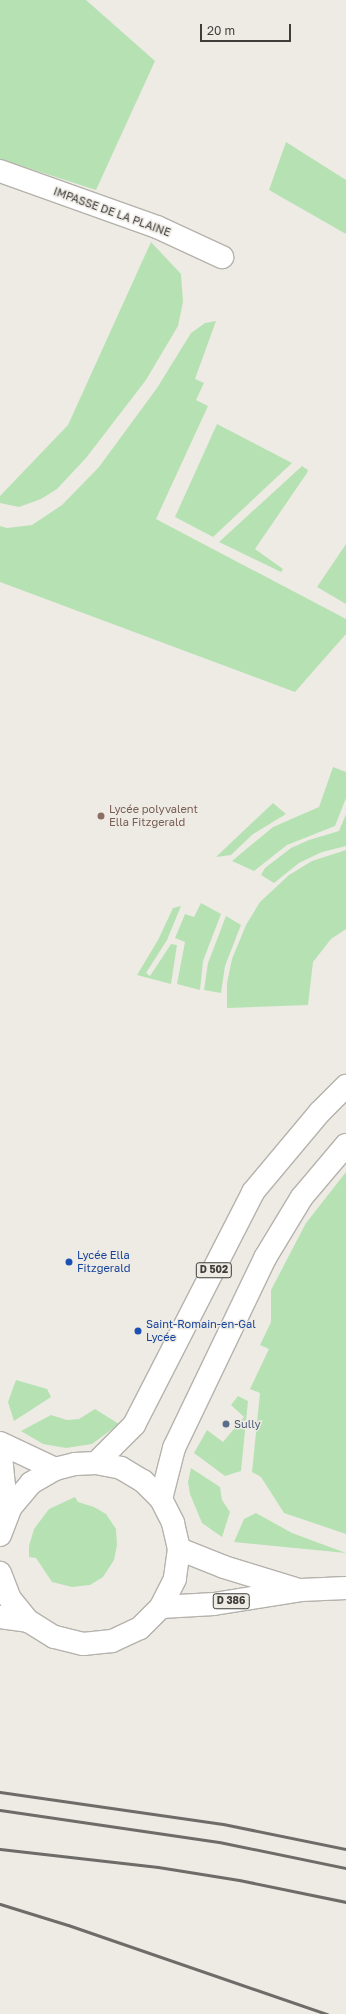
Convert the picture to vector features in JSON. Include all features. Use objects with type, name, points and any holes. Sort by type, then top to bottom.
[{"type":"main road","name":"IMPASSE DE LA PLAINE","points":[[0,171],[156,227],[222,257]]},
{"type":"main road","name":"D 502","points":[[96,1463],[134,1424],[253,1192],[320,1112],[346,1086]]},
{"type":"main road","points":[[161,1499],[174,1448],[265,1258],[302,1197],[346,1145]]},
{"type":"main road","points":[[0,1443],[55,1469]]},
{"type":"main road","points":[[0,1446],[4,1486],[11,1507]]},
{"type":"main road","points":[[0,1534],[11,1507],[31,1483],[55,1469],[75,1464],[96,1463],[121,1468],[143,1481],[161,1499],[173,1523],[179,1549],[175,1579],[161,1607],[140,1628],[119,1638],[83,1644],[54,1637],[28,1622],[0,1617]]},
{"type":"main road","name":"D 386","points":[[179,1549],[224,1566],[301,1590]]},
{"type":"main road","points":[[0,1573],[10,1599],[28,1622]]},
{"type":"main road","name":"D 386","points":[[161,1607],[214,1604],[301,1590],[346,1588]]},
{"type":"green space","points":[[0,0],[86,0],[155,61],[96,190],[0,159]]},
{"type":"green space","points":[[286,142],[346,180],[346,234],[269,190]]},
{"type":"green space","points":[[151,242],[181,274],[183,302],[178,326],[146,380],[86,458],[57,489],[41,499],[19,507],[0,503],[0,496],[68,425]]},
{"type":"green space","points":[[216,321],[195,379],[204,383],[196,400],[208,406],[156,519],[346,619],[346,634],[295,692],[0,582],[0,526],[7,528],[32,525],[62,505],[99,467],[157,388],[191,333],[205,323]]},
{"type":"green space","points":[[217,424],[292,463],[213,537],[175,517]]},
{"type":"green space","points":[[302,466],[308,470],[307,473],[255,549],[283,569],[281,572],[219,542]]},
{"type":"green space","points":[[346,544],[346,604],[317,587]]},
{"type":"green space","points":[[333,767],[346,772],[346,798],[335,826],[287,845],[254,871],[232,861],[273,827],[319,807]]},
{"type":"green space","points":[[273,803],[286,814],[253,834],[231,855],[216,857]]},
{"type":"green space","points":[[346,814],[346,846],[322,852],[299,863],[274,883],[261,875],[265,868],[291,848],[309,840],[339,831]]},
{"type":"green space","points":[[346,850],[346,929],[331,939],[313,962],[308,1005],[227,1008],[227,983],[232,959],[246,925],[260,902],[289,875],[312,861]]},
{"type":"green space","points":[[201,903],[221,914],[203,961],[200,990],[177,984],[185,942],[175,938],[185,914],[194,917]]},
{"type":"green space","points":[[181,906],[167,940],[146,973],[150,976],[171,944],[177,945],[171,984],[137,975],[158,940],[173,908]]},
{"type":"green space","points":[[226,916],[241,925],[225,966],[221,993],[204,990],[208,963]]},
{"type":"green space","points":[[346,1172],[346,1534],[284,1513],[261,1477],[252,1472],[260,1393],[250,1389],[269,1349],[260,1345],[271,1322],[271,1290],[306,1223]]},
{"type":"green space","points":[[16,1380],[47,1389],[51,1397],[14,1421],[8,1402]]},
{"type":"green space","points":[[238,1396],[248,1401],[241,1471],[225,1476],[194,1453],[207,1430],[223,1442],[244,1417],[231,1405]]},
{"type":"green space","points":[[95,1409],[119,1424],[92,1444],[66,1448],[43,1444],[21,1431],[51,1415],[67,1420],[79,1419]]},
{"type":"green space","points":[[191,1468],[220,1487],[222,1500],[230,1512],[222,1537],[202,1523],[190,1494],[188,1482]]},
{"type":"green space","points":[[75,1497],[78,1502],[94,1507],[106,1514],[116,1529],[117,1545],[114,1560],[103,1577],[90,1585],[72,1587],[52,1582],[36,1558],[29,1557],[29,1546],[34,1529],[49,1509]]},
{"type":"green space","points":[[256,1513],[292,1533],[346,1553],[234,1542],[244,1519]]},
{"type":"railway","points":[[0,1792],[223,1824],[346,1849]]},
{"type":"railway","points":[[0,1810],[219,1842],[346,1868]]},
{"type":"railway","points":[[0,1849],[158,1867],[239,1880],[346,1902]]},
{"type":"railway","points":[[0,1904],[68,1925],[327,2014]]},
{"type":"place","name":"Lycée polyvalent Ella Fitzgerald","points":[[101,816]]},
{"type":"place","name":"Lycée Ella Fitzgerald","points":[[69,1262]]},
{"type":"place","name":"Saint-Romain-en-Gal Lycée","points":[[138,1331]]},
{"type":"place","name":"Sully","points":[[226,1424]]}]
